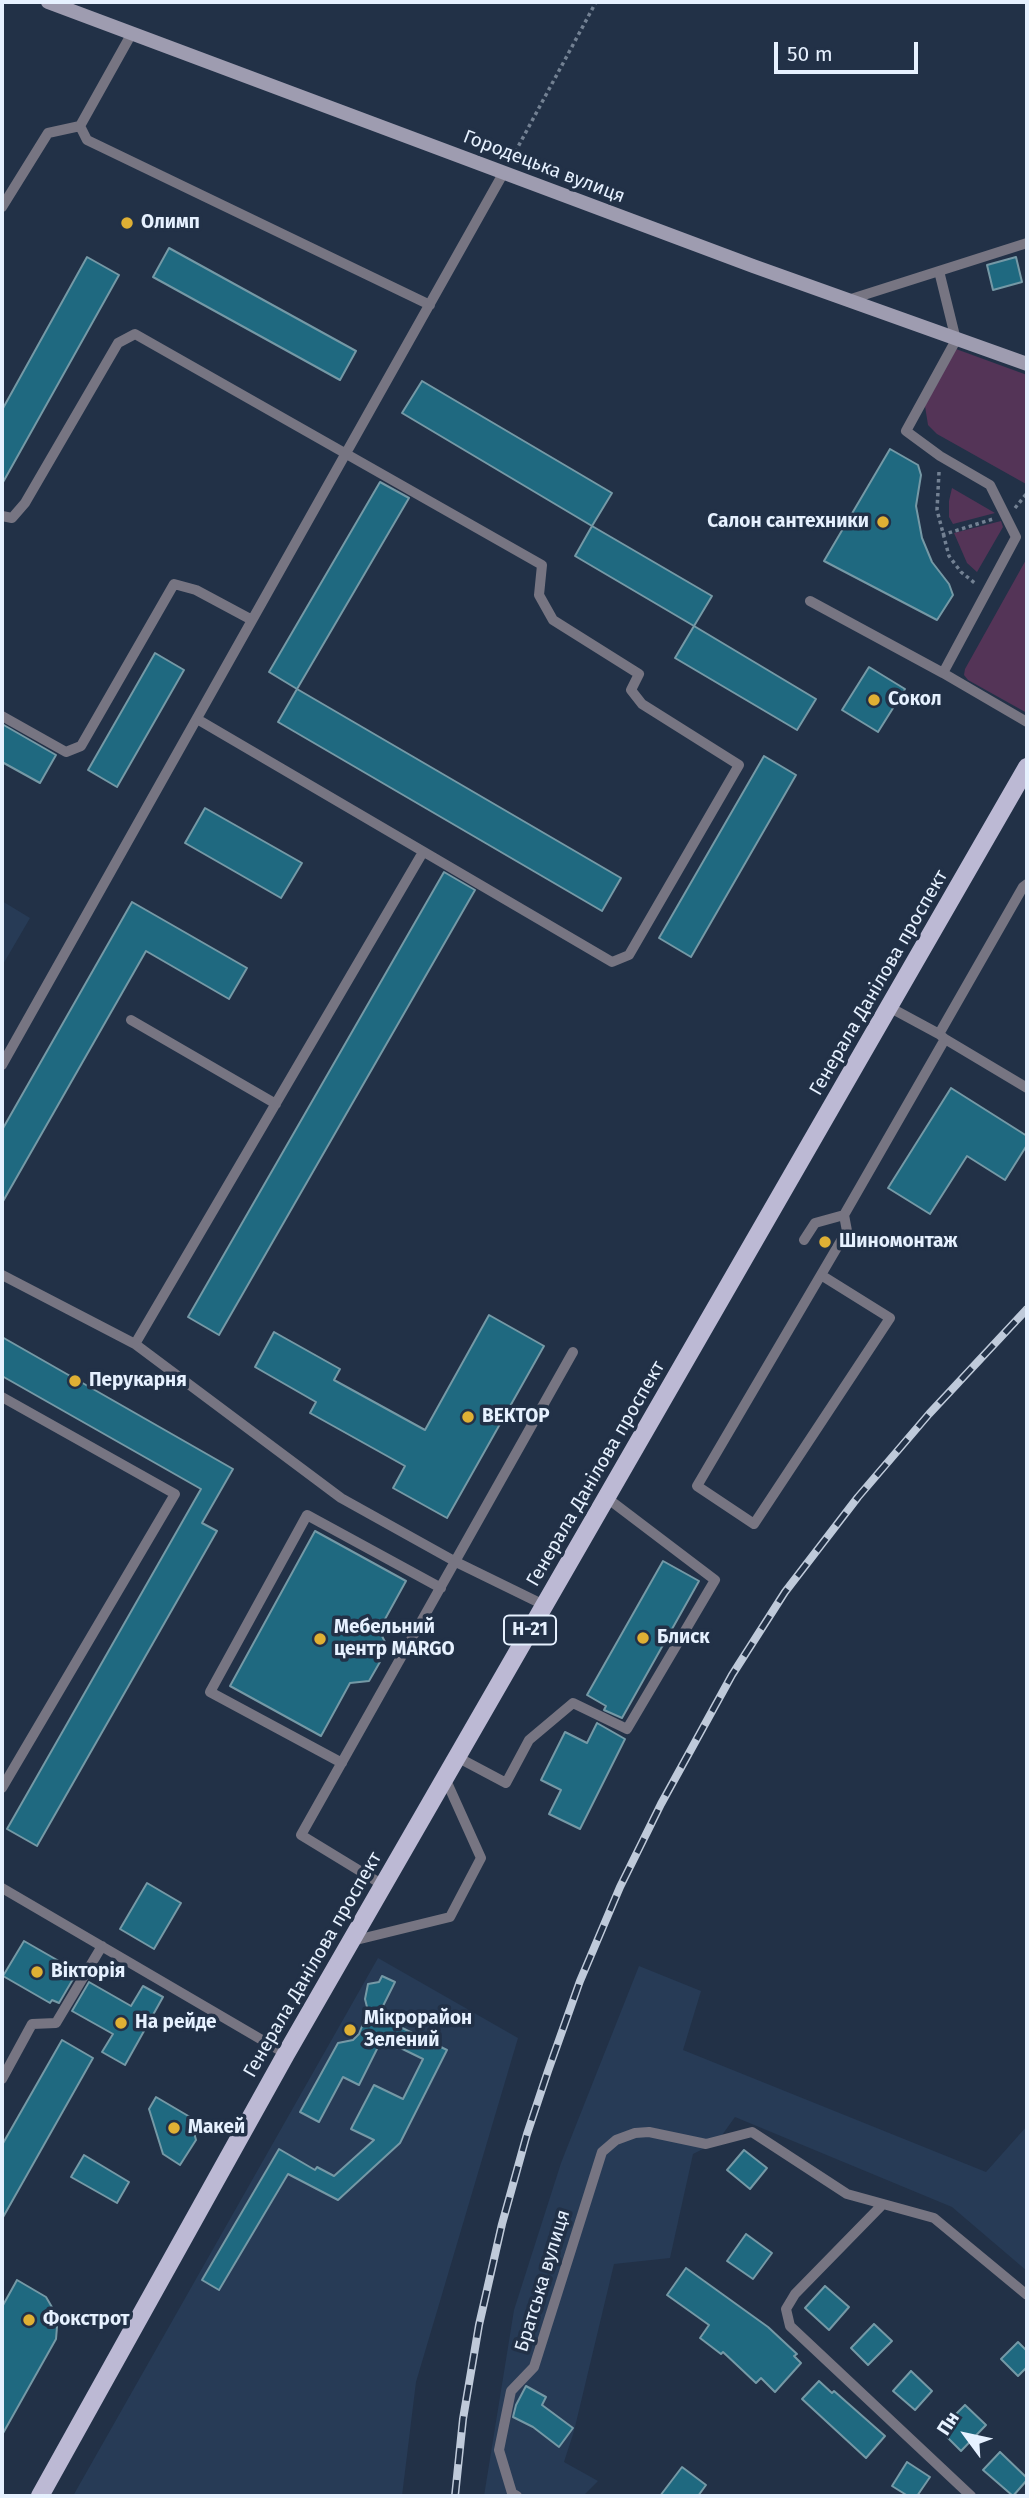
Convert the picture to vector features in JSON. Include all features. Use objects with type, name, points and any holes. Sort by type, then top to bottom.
[{"type":"main road","name":"Генерала Данілова проспект","points":[[40,2496],[286,2054],[1027,767]]},
{"type":"street","name":"Городецька вулиця","points":[[48,2],[956,340],[1027,364]]},
{"type":"lane","points":[[2,207],[48,133],[80,125],[132,33]]},
{"type":"lane","points":[[80,125],[87,140],[430,305]]},
{"type":"lane","points":[[2,1065],[504,172]]},
{"type":"lane","points":[[848,300],[1027,243]]},
{"type":"lane","points":[[939,271],[956,340],[906,431],[940,456],[990,485],[1016,537],[943,673]]},
{"type":"lane","points":[[2,516],[12,518],[25,503],[118,343],[135,334],[542,565],[539,595],[553,620],[639,674],[631,690],[642,704],[740,765],[629,955],[612,962],[197,719]]},
{"type":"lane","points":[[2,716],[66,752],[81,746],[174,584],[196,590],[252,621]]},
{"type":"lane","points":[[810,601],[1027,722]]},
{"type":"lane","points":[[135,1344],[424,852]]},
{"type":"lane","points":[[821,1275],[890,1318],[754,1524],[697,1486],[821,1275],[847,1231],[844,1215],[1027,884]]},
{"type":"lane","points":[[889,1007],[1027,1088]]},
{"type":"lane","points":[[131,1020],[276,1104]]},
{"type":"lane","points":[[804,1241],[815,1223],[844,1215]]},
{"type":"lane","points":[[2,1275],[135,1344],[341,1498],[456,1562],[544,1605]]},
{"type":"lane","points":[[383,1885],[301,1835],[573,1352]]},
{"type":"lane","points":[[2,1396],[174,1494],[2,1788]]},
{"type":"lane","points":[[457,1757],[506,1783],[529,1740],[573,1703],[627,1729],[715,1580],[607,1498]]},
{"type":"lane","points":[[342,1763],[210,1692],[307,1515],[441,1588]]},
{"type":"lane","points":[[351,1941],[450,1917],[481,1858],[445,1777]]},
{"type":"lane","points":[[2,1888],[286,2054]]},
{"type":"lane","points":[[2,2079],[32,2024],[56,2023],[102,1947]]},
{"type":"lane","name":"Братська вулиця","points":[[517,2496],[512,2493],[499,2450],[511,2391],[534,2367],[602,2152],[616,2140],[635,2133],[649,2132],[706,2144],[752,2132],[847,2194],[934,2218],[1027,2295]]},
{"type":"lane","points":[[883,2204],[795,2294],[786,2309],[789,2326],[971,2496]]},
{"type":"path","points":[[504,172],[596,2]]},
{"type":"path","points":[[940,456],[937,510],[949,556],[961,572],[986,593]]},
{"type":"path","points":[[942,535],[1006,516]]},
{"type":"shaded area","points":[[956,349],[1027,375],[1026,484],[937,434],[928,425],[925,406]]},
{"type":"shaded area","points":[[952,488],[995,513],[953,524],[949,517]]},
{"type":"shaded area","points":[[1001,521],[1003,527],[977,572],[967,563],[954,533]]},
{"type":"shaded area","points":[[1027,558],[1027,713],[968,680],[964,675]]},
{"type":"shaded area","points":[[2,901],[30,918],[2,966]]},
{"type":"shaded area","points":[[378,1958],[518,2038],[416,2382],[402,2496],[73,2496]]},
{"type":"shaded area","points":[[639,1966],[701,1991],[683,2050],[986,2172],[1027,2126],[1027,2271],[952,2207],[735,2117],[717,2142],[693,2154],[670,2258],[614,2264],[574,2431],[564,2462],[598,2481],[583,2496],[484,2496],[514,2310],[561,2163]]},
{"type":"building","points":[[169,248],[356,351],[340,380],[153,277]]},
{"type":"building","points":[[87,257],[119,275],[2,484],[2,410]]},
{"type":"building","points":[[1016,257],[1022,282],[993,290],[987,265]]},
{"type":"building","points":[[422,381],[612,493],[592,526],[402,413]]},
{"type":"building","name":"Салон сантехники","points":[[890,449],[918,465],[921,475],[916,506],[922,538],[932,562],[949,584],[953,595],[937,620],[824,561]]},
{"type":"building","points":[[380,482],[409,498],[297,689],[269,672]]},
{"type":"building","points":[[592,526],[712,596],[694,626],[575,556]]},
{"type":"building","points":[[694,626],[816,699],[797,730],[675,658]]},
{"type":"building","points":[[155,653],[184,670],[117,787],[88,770]]},
{"type":"building","name":"Сокол","points":[[869,667],[905,689],[878,732],[842,710]]},
{"type":"building","points":[[297,689],[621,878],[602,911],[278,722]]},
{"type":"building","points":[[2,724],[56,755],[40,783],[2,762]]},
{"type":"building","points":[[764,756],[796,775],[691,957],[659,938]]},
{"type":"building","points":[[205,808],[302,863],[281,898],[185,843]]},
{"type":"building","points":[[444,872],[475,890],[219,1335],[188,1317]]},
{"type":"building","points":[[132,902],[247,968],[229,999],[146,951],[2,1203],[2,1130]]},
{"type":"building","points":[[951,1088],[1027,1136],[1027,1145],[1005,1180],[967,1156],[930,1214],[888,1188]]},
{"type":"building","name":"ВЕКТОР","points":[[489,1315],[544,1346],[447,1518],[393,1488],[405,1466],[310,1413],[316,1402],[255,1367],[274,1332],[340,1369],[334,1380],[425,1430]]},
{"type":"building","points":[[2,1337],[233,1469],[202,1523],[217,1531],[37,1846],[7,1829],[201,1489],[2,1376]]},
{"type":"building","name":"Мебельний центр MARGO","points":[[315,1531],[406,1581],[379,1630],[388,1648],[369,1681],[350,1683],[321,1736],[230,1686]]},
{"type":"building","name":"Блиск","points":[[663,1561],[699,1581],[622,1718],[604,1710],[606,1706],[587,1695]]},
{"type":"building","points":[[597,1723],[625,1739],[580,1829],[549,1814],[561,1790],[541,1780],[565,1732],[587,1743]]},
{"type":"building","points":[[147,1883],[181,1903],[154,1949],[120,1929]]},
{"type":"building","name":"Вікторія","points":[[24,1941],[71,1968],[69,1970],[76,1974],[59,2003],[52,2000],[50,2003],[3,1976]]},
{"type":"building","points":[[382,1976],[395,1982],[378,2016],[447,2050],[400,2143],[338,2200],[288,2174],[219,2290],[202,2280],[279,2149],[315,2170],[317,2167],[334,2176],[374,2140],[351,2129],[374,2085],[403,2099],[423,2059],[382,2039],[359,2085],[343,2077],[319,2122],[300,2112],[338,2043],[353,2040],[359,2034],[368,2011],[365,1999],[368,1984],[379,1982]]},
{"type":"building","name":"На рейде","points":[[89,1982],[131,2006],[143,1986],[163,1997],[125,2065],[102,2052],[113,2034],[72,2011]]},
{"type":"building","points":[[62,2040],[93,2058],[2,2219],[2,2145]]},
{"type":"building","name":"Макей","points":[[156,2097],[190,2117],[196,2140],[180,2165],[163,2154],[149,2109]]},
{"type":"building","points":[[744,2150],[767,2168],[750,2189],[727,2170]]},
{"type":"building","points":[[84,2155],[129,2182],[117,2203],[71,2177]]},
{"type":"building","points":[[746,2234],[772,2253],[753,2279],[727,2261]]},
{"type":"building","points":[[686,2268],[768,2327],[797,2354],[794,2356],[801,2363],[775,2392],[761,2378],[756,2383],[723,2352],[721,2354],[700,2338],[709,2325],[667,2295]]},
{"type":"building","points":[[17,2280],[46,2297],[56,2314],[56,2339],[2,2435],[2,2307]]},
{"type":"building","points":[[825,2286],[849,2307],[829,2330],[805,2308]]},
{"type":"building","points":[[874,2324],[892,2341],[868,2365],[851,2348]]},
{"type":"building","points":[[1018,2342],[1027,2351],[1027,2367],[1018,2376],[1001,2359]]},
{"type":"building","points":[[911,2371],[932,2391],[915,2410],[893,2391]]},
{"type":"building","points":[[819,2381],[885,2436],[866,2458],[802,2399]]},
{"type":"building","points":[[526,2386],[546,2397],[542,2405],[573,2428],[559,2447],[533,2427],[513,2417]]},
{"type":"building","points":[[965,2405],[986,2425],[961,2451],[940,2430]]},
{"type":"building","points":[[1000,2452],[1027,2478],[1013,2496],[983,2470]]},
{"type":"building","points":[[907,2462],[930,2477],[917,2496],[908,2496],[892,2486]]},
{"type":"building","points":[[682,2467],[706,2485],[698,2496],[660,2496]]},
{"type":"railway","points":[[455,2496],[463,2419],[479,2325],[502,2224],[548,2071],[580,1981],[620,1887],[661,1804],[732,1675],[785,1592],[858,1497],[929,1414],[1027,1309]]},
{"type":"place","name":"Олимп","points":[[127,223]]},
{"type":"place","name":"Салон сантехники","points":[[883,522]]},
{"type":"place","name":"Сокол","points":[[874,700]]},
{"type":"place","name":"Шиномонтаж","points":[[825,1242]]},
{"type":"place","name":"Перукарня","points":[[75,1381]]},
{"type":"place","name":"ВЕКТОР","points":[[468,1417]]},
{"type":"place","name":"Блиск","points":[[643,1638]]},
{"type":"place","name":"Мебельний центр MARGO","points":[[320,1639]]},
{"type":"place","name":"Вікторія","points":[[37,1972]]},
{"type":"place","name":"На рейде","points":[[121,2023]]},
{"type":"place","name":"Мікрорайон Зелений","points":[[350,2030]]},
{"type":"place","name":"Макей","points":[[174,2128]]},
{"type":"place","name":"Фокстрот","points":[[29,2320]]}]
